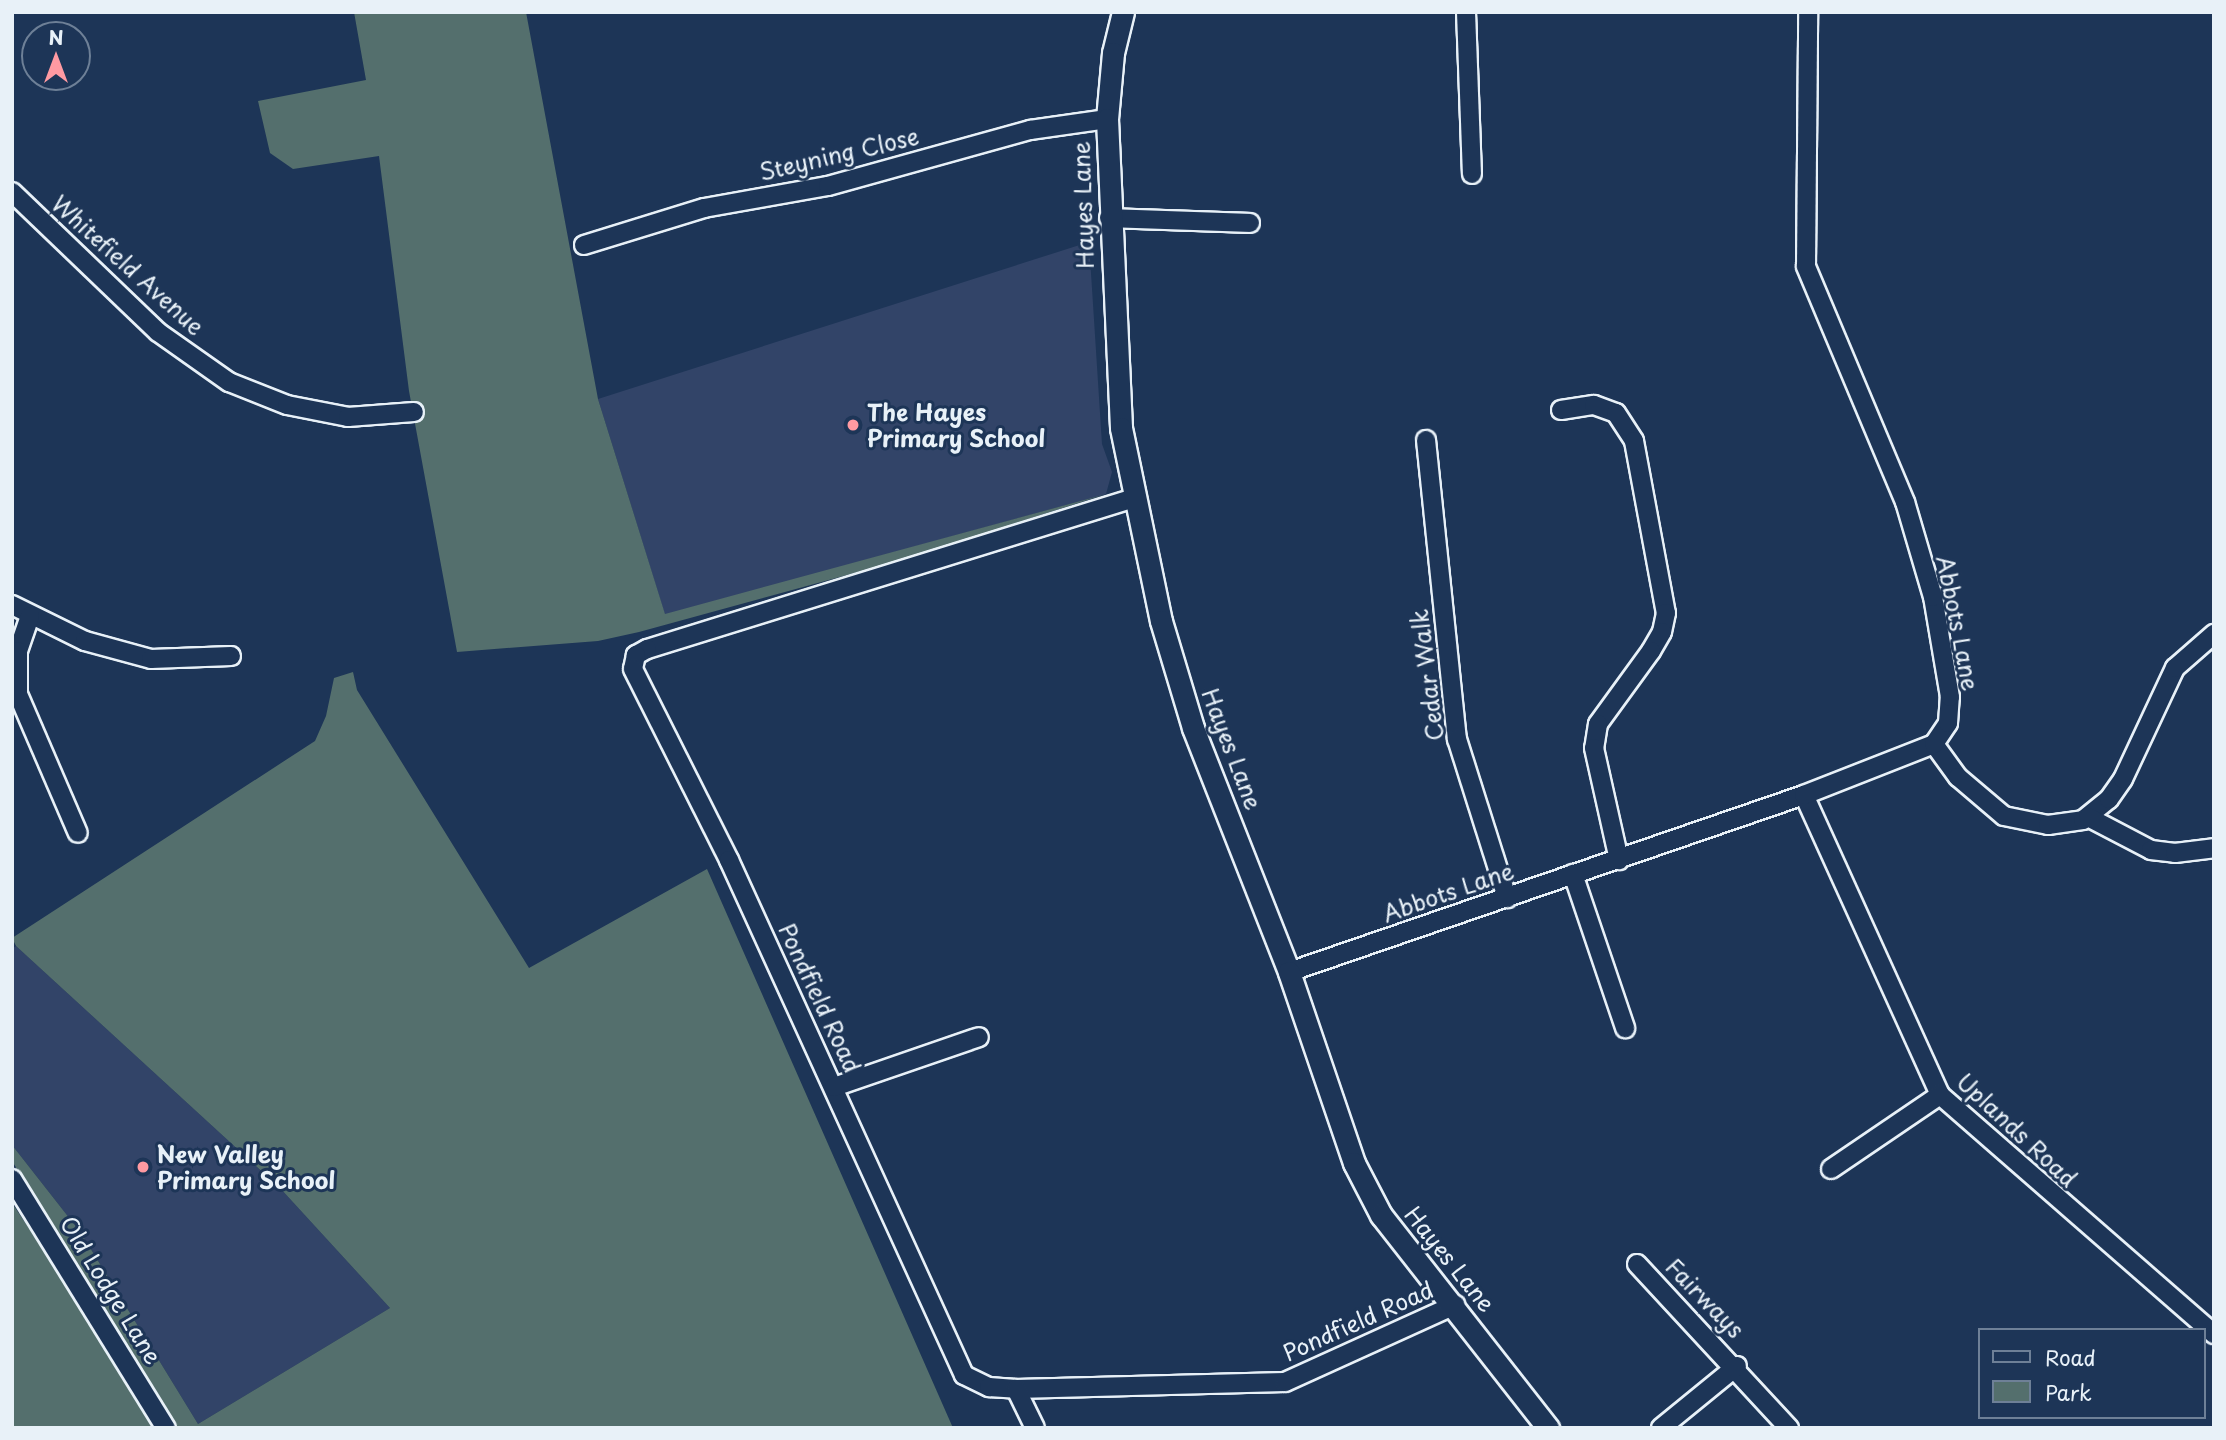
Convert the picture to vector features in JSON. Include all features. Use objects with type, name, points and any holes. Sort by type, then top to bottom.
[{"type":"street","name":"Hayes Lane","points":[[1123,12],[1113,53],[1107,119],[1121,428],[1161,621],[1193,728],[1289,972],[1354,1163],[1381,1215],[1455,1305],[1548,1428]]},
{"type":"street","points":[[1466,12],[1472,174]]},
{"type":"street","name":"Abbots Lane","points":[[1289,972],[1804,795],[1934,744],[1948,723],[1950,697],[1933,597],[1905,502],[1806,266],[1808,12]]},
{"type":"street","name":"Steyning Close","points":[[584,245],[704,208],[828,186],[1030,130],[1107,119]]},
{"type":"street","name":"Whitefield Avenue","points":[[12,192],[158,332],[229,382],[287,405],[348,417],[414,412]]},
{"type":"street","points":[[1110,218],[1250,223]]},
{"type":"street","points":[[1561,410],[1594,405],[1616,413],[1634,441],[1666,613],[1651,651],[1598,724],[1594,748],[1619,860]]},
{"type":"street","name":"Cedar Walk","points":[[1426,440],[1457,739],[1507,898]]},
{"type":"street","name":"Pondfield Road","points":[[1135,498],[636,655],[633,669],[729,860],[834,1087],[955,1363],[976,1383],[1016,1389],[1285,1382],[1455,1305]]},
{"type":"street","points":[[12,605],[85,641],[151,659],[231,656]]},
{"type":"street","points":[[30,616],[18,650],[18,694],[78,833]]},
{"type":"street","points":[[1934,744],[1958,777],[2004,816],[2048,825],[2088,817],[2123,779],[2175,668],[2214,634]]},
{"type":"street","name":"Uplands Road","points":[[1804,795],[1940,1095],[2214,1334]]},
{"type":"street","points":[[2088,817],[2151,850],[2175,853],[2214,848]]},
{"type":"street","points":[[1573,874],[1625,1028]]},
{"type":"street","points":[[834,1087],[979,1037]]},
{"type":"street","points":[[1831,1170],[1940,1095]]},
{"type":"street","name":"Old Lodge Lane","points":[[12,1179],[166,1428]]},
{"type":"street","name":"Fairways","points":[[1637,1264],[1737,1366],[1789,1428]]},
{"type":"street","name":"Fairways","points":[[1661,1428],[1737,1366]]},
{"type":"street","points":[[1016,1389],[1035,1428]]},
{"type":"shaded area","name":"The Hayes Primary School","points":[[1089,242],[1102,444],[1112,472],[1106,494],[665,615],[598,399]]},
{"type":"shaded area","name":"New Valley Primary School","points":[[16,946],[280,1188],[390,1308],[198,1424],[81,1233],[12,1145],[12,949]]},
{"type":"green space","points":[[354,12],[526,12],[598,399],[665,614],[1106,494],[902,560],[639,632],[598,641],[457,652],[409,391],[379,156],[293,169],[270,153],[258,101],[366,80]]},
{"type":"green space","points":[[353,672],[357,690],[529,968],[707,869],[953,1428],[177,1428],[12,1161],[12,1145],[81,1233],[198,1424],[390,1308],[280,1188],[16,946],[12,938],[315,741],[326,716],[334,678]]},
{"type":"green space","points":[[12,1203],[53,1264],[153,1428],[12,1428]]},
{"type":"place","name":"The Hayes Primary School","points":[[853,425]]},
{"type":"place","name":"New Valley Primary School","points":[[143,1167]]}]
